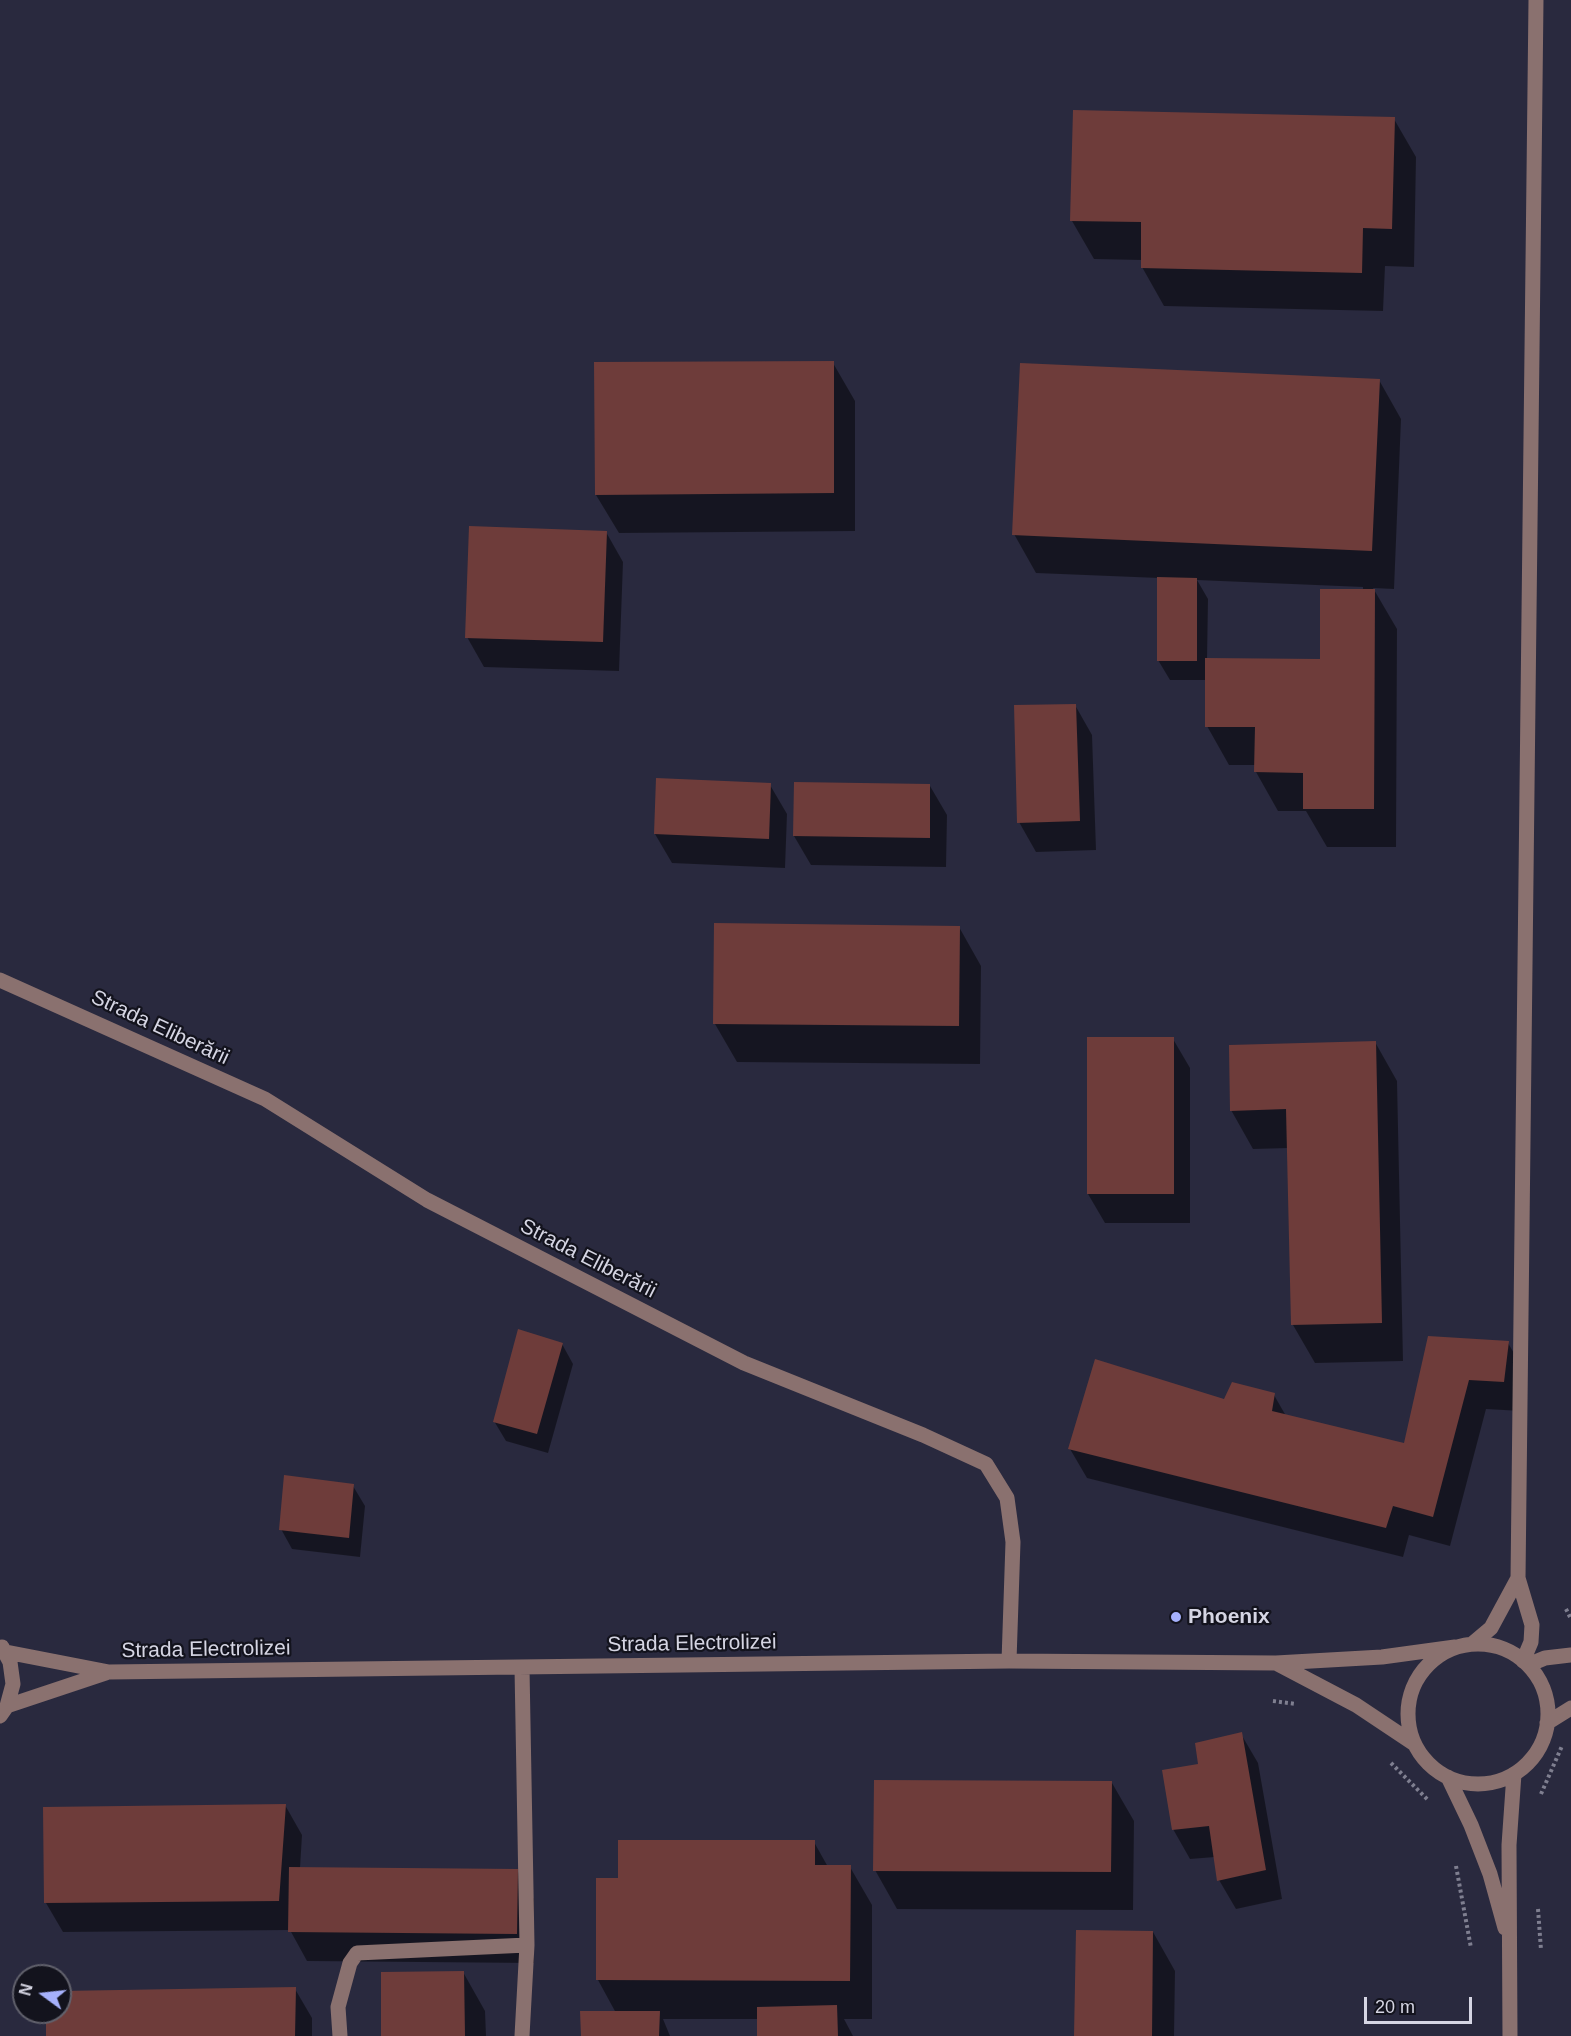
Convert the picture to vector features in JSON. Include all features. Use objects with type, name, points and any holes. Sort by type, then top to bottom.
[{"type":"street","points":[[1526,1663],[1532,1625],[1518,1578],[1536,0]]},
{"type":"street","name":"Strada Eliberării","points":[[0,980],[265,1100],[427,1200],[744,1363],[923,1435],[987,1464],[1007,1498],[1013,1542],[1009,1661]]},
{"type":"street","points":[[1472,1644],[1491,1628],[1518,1578]]},
{"type":"street","points":[[1472,1644],[1500,1647],[1526,1663],[1540,1682],[1547,1702],[1547,1723],[1536,1752],[1514,1774],[1481,1784],[1448,1777],[1434,1768],[1413,1743],[1408,1711],[1411,1694],[1427,1666],[1439,1655],[1455,1647],[1472,1644]]},
{"type":"street","name":"Strada Electrolizei","points":[[3,1648],[109,1672],[1009,1661],[1276,1663],[1382,1657],[1455,1647]]},
{"type":"street","points":[[3,1648],[13,1672],[11,1695],[4,1711]]},
{"type":"street","points":[[1526,1663],[1571,1655]]},
{"type":"street","name":"Strada Electrolizei","points":[[1276,1663],[1356,1705],[1413,1743]]},
{"type":"street","points":[[522,1668],[527,1945],[522,2036]]},
{"type":"street","name":"Strada Electrolizei","points":[[4,1711],[109,1672]]},
{"type":"street","points":[[1547,1723],[1571,1708]]},
{"type":"street","points":[[1510,2036],[1509,1845],[1514,1774]]},
{"type":"street","points":[[1448,1777],[1471,1825],[1490,1874],[1511,1948]]},
{"type":"street","points":[[340,2036],[338,2007],[350,1963],[357,1953],[527,1945]]},
{"type":"path","points":[[1566,1609],[1571,1619]]},
{"type":"path","points":[[1273,1701],[1300,1705]]},
{"type":"path","points":[[1540,1796],[1561,1746],[1566,1742]]},
{"type":"path","points":[[1383,1757],[1430,1802]]},
{"type":"path","points":[[1454,1858],[1471,1948]]},
{"type":"path","points":[[1538,1906],[1541,1950]]},
{"type":"building","points":[[1073,110],[1395,117],[1392,229],[1363,228],[1362,273],[1141,268],[1141,222],[1070,221]]},
{"type":"building","points":[[834,361],[834,493],[595,495],[594,362]]},
{"type":"building","points":[[1020,363],[1380,379],[1372,551],[1012,535]]},
{"type":"building","points":[[469,526],[607,531],[603,642],[465,638]]},
{"type":"building","points":[[1157,577],[1197,578],[1197,661],[1157,661]]},
{"type":"building","points":[[1320,589],[1375,589],[1374,809],[1303,809],[1303,773],[1254,772],[1255,727],[1205,727],[1205,658],[1320,659]]},
{"type":"building","points":[[1076,704],[1080,821],[1017,823],[1014,705]]},
{"type":"building","points":[[656,778],[771,783],[769,839],[654,834]]},
{"type":"building","points":[[794,782],[930,784],[930,838],[793,836]]},
{"type":"building","points":[[714,923],[960,926],[959,1026],[713,1024]]},
{"type":"building","points":[[1087,1037],[1174,1037],[1174,1194],[1087,1194]]},
{"type":"building","points":[[1376,1041],[1382,1323],[1291,1325],[1286,1109],[1230,1111],[1229,1045]]},
{"type":"building","points":[[518,1329],[563,1343],[537,1434],[493,1422]]},
{"type":"building","points":[[1428,1336],[1509,1341],[1504,1382],[1469,1380],[1433,1517],[1393,1506],[1386,1528],[1068,1449],[1095,1359],[1224,1399],[1232,1382],[1275,1393],[1272,1411],[1404,1443]]},
{"type":"building","points":[[284,1475],[354,1484],[349,1538],[279,1530]]},
{"type":"building","points":[[1242,1732],[1266,1870],[1217,1881],[1209,1826],[1172,1830],[1162,1770],[1198,1764],[1195,1743]]},
{"type":"building","points":[[874,1780],[1112,1781],[1111,1872],[873,1871]]},
{"type":"building","points":[[286,1804],[279,1901],[44,1903],[43,1807]]},
{"type":"building","points":[[618,1840],[815,1840],[815,1865],[851,1865],[850,1981],[596,1980],[596,1878],[618,1878]]},
{"type":"building","points":[[289,1867],[518,1869],[517,1934],[288,1932]]},
{"type":"building","points":[[1076,1930],[1153,1931],[1152,2036],[1074,2036]]},
{"type":"building","points":[[464,1971],[465,2036],[381,2036],[381,1972]]},
{"type":"building","points":[[296,1987],[295,2036],[46,2036],[46,2024],[72,2024],[72,1991]]},
{"type":"building","points":[[837,2005],[838,2036],[757,2036],[757,2007]]},
{"type":"building","points":[[580,2011],[660,2011],[659,2036],[581,2036]]},
{"type":"place","name":"Phoenix","points":[[1176,1617]]}]
